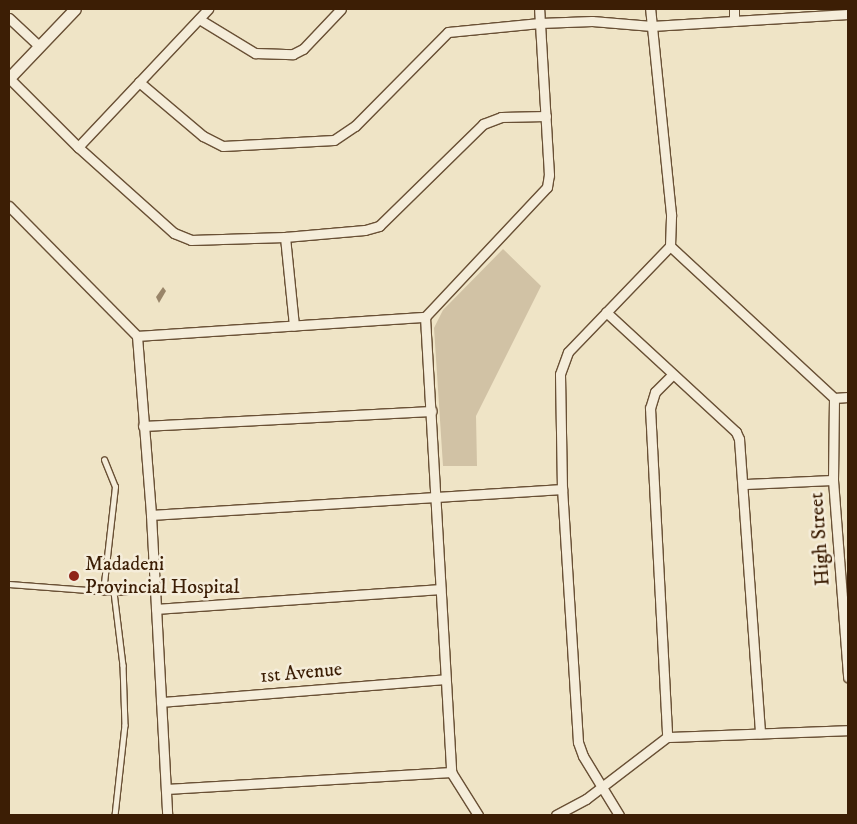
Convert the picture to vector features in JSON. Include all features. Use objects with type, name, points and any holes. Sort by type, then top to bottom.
[{"type":"street","points":[[75,9],[9,78],[78,147],[183,239],[285,237],[365,230],[379,226],[483,124],[501,117],[546,116]]},
{"type":"street","points":[[78,147],[208,9]]},
{"type":"street","points":[[199,18],[255,52],[294,54],[303,49],[341,9]]},
{"type":"street","points":[[137,336],[425,317],[544,192],[549,175],[539,9]]},
{"type":"street","points":[[619,815],[583,756],[578,742],[562,489],[561,364],[568,352],[670,246],[671,214],[650,9]]},
{"type":"street","points":[[734,9],[734,21]]},
{"type":"street","points":[[139,82],[203,136],[223,146],[334,140],[355,126],[441,36],[453,31],[540,23],[592,21],[652,26],[734,21],[821,12],[848,14]]},
{"type":"street","points":[[9,18],[38,46]]},
{"type":"street","points":[[9,206],[137,336],[151,515],[167,815]]},
{"type":"street","points":[[285,237],[294,326]]},
{"type":"street","points":[[670,246],[834,398],[848,397]]},
{"type":"street","points":[[606,312],[672,375],[736,432],[741,446],[745,484],[760,733]]},
{"type":"street","points":[[425,317],[432,411],[444,679],[452,772],[478,815]]},
{"type":"street","points":[[667,738],[650,408],[654,392],[672,375]]},
{"type":"street","name":"High Street","points":[[834,398],[833,480],[848,677]]},
{"type":"street","points":[[143,426],[432,411]]},
{"type":"street","points":[[745,484],[833,480]]},
{"type":"street","points":[[151,515],[562,489]]},
{"type":"street","points":[[156,609],[440,589]]},
{"type":"street","name":"1st Avenue","points":[[162,702],[444,679]]},
{"type":"street","points":[[556,815],[586,799],[667,738],[848,730]]},
{"type":"street","points":[[166,789],[452,772]]},
{"type":"lane","points":[[103,592],[115,487],[104,460]]},
{"type":"lane","points":[[9,584],[103,592],[155,589]]},
{"type":"lane","points":[[114,592],[123,665],[125,725],[115,815]]},
{"type":"shaded area","points":[[503,249],[541,286],[476,416],[477,466],[443,466],[434,328],[443,310]]},
{"type":"building","points":[[163,287],[166,291],[159,303],[156,297]]},
{"type":"place","name":"Madadeni Provincial Hospital","points":[[74,576]]}]
